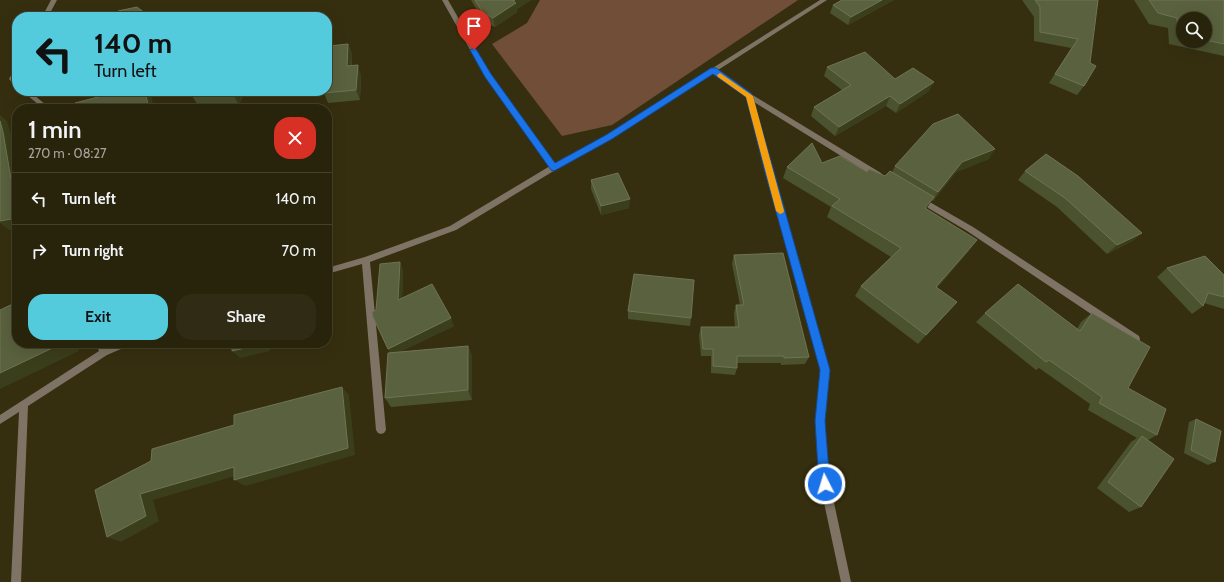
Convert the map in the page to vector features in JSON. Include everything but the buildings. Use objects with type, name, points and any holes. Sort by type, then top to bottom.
[{"type":"street","points":[[48,12],[54,0]]},
{"type":"street","points":[[445,0],[488,76],[554,168]]},
{"type":"street","points":[[332,270],[366,260],[453,228],[609,137],[824,0]]},
{"type":"street","points":[[713,70],[749,96],[884,178]]},
{"type":"street","points":[[31,96],[42,104]]},
{"type":"street","points":[[749,96],[825,370],[820,421],[825,484],[846,582]]},
{"type":"street","points":[[917,198],[970,229],[1140,342]]},
{"type":"street","points":[[366,260],[381,430]]},
{"type":"street","points":[[102,348],[104,352]]},
{"type":"street","points":[[0,420],[24,406],[104,352],[113,348]]},
{"type":"street","points":[[16,582],[24,406]]},
{"type":"shaded area","points":[[540,0],[798,0],[612,125],[562,136],[492,44],[527,23]]},
{"type":"slow traffic","points":[[720,75],[749,96],[780,211]]},
{"type":"route","points":[[474,50],[488,76],[554,168],[609,137],[713,70],[749,96],[825,370],[820,421],[825,484]]}]
